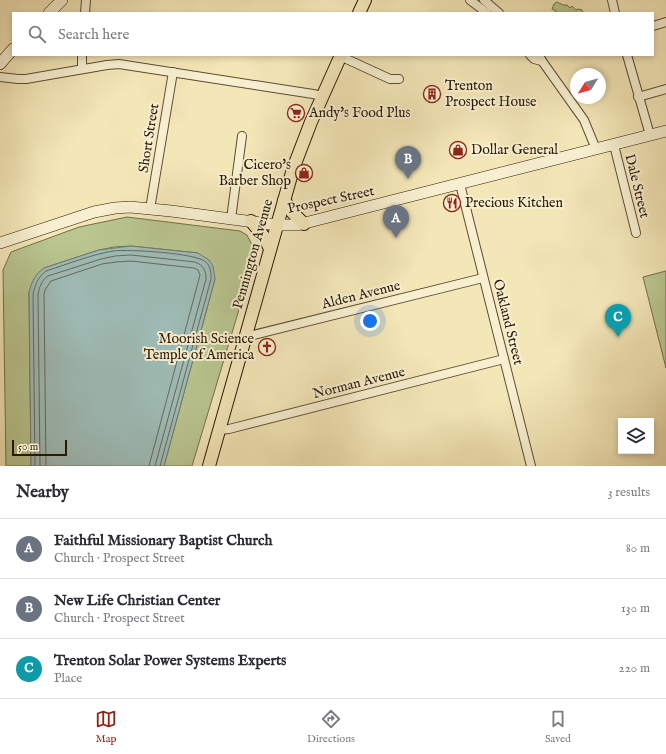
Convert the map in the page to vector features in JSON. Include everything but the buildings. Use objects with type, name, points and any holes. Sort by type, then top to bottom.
[{"type":"main road","points":[[360,12],[366,0]]},
{"type":"main road","name":"Pennington Avenue","points":[[209,466],[300,147],[341,56]]},
{"type":"main road","points":[[284,200],[292,212],[304,224]]},
{"type":"main road","points":[[251,221],[265,238],[270,249]]},
{"type":"street","points":[[50,12],[62,0]]},
{"type":"street","points":[[85,12],[86,0]]},
{"type":"street","points":[[470,0],[486,12]]},
{"type":"street","points":[[484,0],[498,12]]},
{"type":"street","points":[[612,0],[616,12]]},
{"type":"street","points":[[654,26],[666,22]]},
{"type":"street","points":[[0,64],[12,51]]},
{"type":"street","points":[[82,56],[82,68]]},
{"type":"street","points":[[341,56],[390,78],[399,79]]},
{"type":"street","points":[[531,56],[534,59],[540,58],[584,120],[596,150]]},
{"type":"street","points":[[627,56],[650,135]]},
{"type":"street","points":[[0,77],[18,80],[107,64],[119,64],[322,96]]},
{"type":"street","name":"Short Street","points":[[150,209],[173,72]]},
{"type":"street","points":[[638,97],[666,89]]},
{"type":"street","name":"Prospect Street","points":[[0,243],[110,208],[130,207],[150,209],[277,225],[304,224],[666,131]]},
{"type":"street","points":[[231,219],[242,136]]},
{"type":"street","name":"Dale Street","points":[[614,145],[636,233]]},
{"type":"street","name":"Oakland Street","points":[[460,184],[531,466]]},
{"type":"street","name":"Alden Avenue","points":[[245,337],[483,278]]},
{"type":"street","name":"Norman Avenue","points":[[219,430],[229,429],[504,359]]},
{"type":"green space","points":[[557,2],[567,5],[570,8],[572,6],[576,10],[582,10],[583,12],[556,12],[552,9],[554,4]]},
{"type":"green space","points":[[127,217],[240,231],[247,235],[256,253],[192,466],[164,466],[215,279],[198,253],[131,246],[99,250],[44,268],[29,293],[31,466],[6,466],[3,270],[11,252],[79,227]]},
{"type":"green space","points":[[666,271],[666,368],[643,277]]},
{"type":"water","points":[[131,246],[198,253],[209,260],[213,266],[215,279],[164,466],[31,466],[29,293],[32,282],[38,273],[44,268],[99,250]]},
{"type":"place","name":"Trenton Prospect House","points":[[432,94]]},
{"type":"place","name":"Andy's Food Plus","points":[[296,113]]},
{"type":"place","name":"Dollar General","points":[[458,150]]},
{"type":"place","name":"Cicero's Barber Shop","points":[[304,173]]},
{"type":"place","name":"New Life Christian Center","points":[[408,179]]},
{"type":"place","name":"Precious Kitchen","points":[[452,203]]},
{"type":"place","name":"Faithful Missionary Baptist Church","points":[[396,238]]},
{"type":"place","name":"Trenton Solar Power Systems Experts","points":[[618,337]]},
{"type":"place","name":"Moorish Science Temple of America","points":[[267,347]]}]
